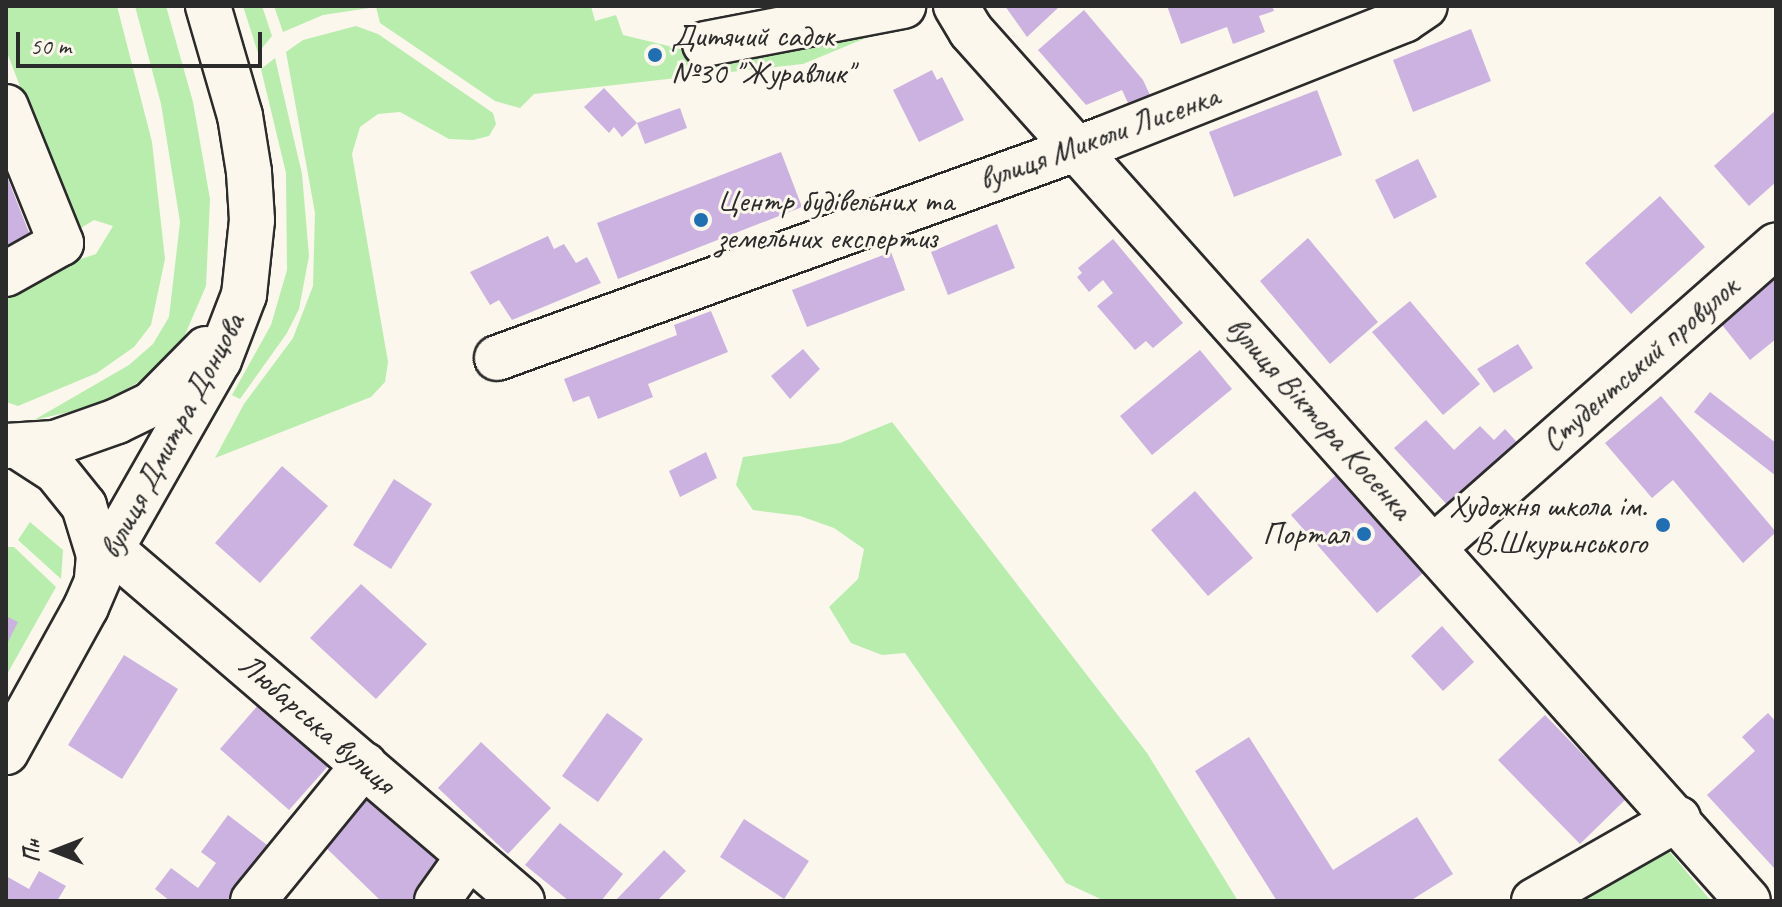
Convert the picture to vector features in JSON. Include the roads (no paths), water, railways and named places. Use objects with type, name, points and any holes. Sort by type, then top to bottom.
[{"type":"street","name":"вулиця Дмитра Донцова","points":[[6,752],[104,565],[219,360],[244,295],[252,220],[249,172],[240,116],[208,6]]},
{"type":"street","points":[[705,44],[903,6]]},
{"type":"street","name":"вулиця Віктора Косенка","points":[[956,6],[971,31],[1678,819],[1748,901]]},
{"type":"street","name":"вулиця Миколи Лисенка","points":[[497,358],[1078,148],[1404,20],[1425,6]]},
{"type":"street","points":[[6,107],[61,243],[6,274]]},
{"type":"street","name":"Студентський провулок","points":[[1434,547],[1776,245]]},
{"type":"street","points":[[14,447],[83,434],[152,404],[204,350],[244,295]]},
{"type":"street","points":[[14,447],[56,471],[84,506],[104,565]]},
{"type":"street","name":"Любарська вулиця","points":[[104,565],[364,765],[522,901]]},
{"type":"street","points":[[253,901],[364,765]]},
{"type":"street","points":[[1534,901],[1678,819]]},
{"type":"street","points":[[437,901],[469,856]]},
{"type":"place","name":"Дитячий садок №30 \"Журавлик\"","points":[[655,55]]},
{"type":"place","name":"Центр будівельних та земельних експертиз","points":[[701,220]]},
{"type":"place","name":"Художня школа ім. В.Шкуринського","points":[[1663,525]]},
{"type":"place","name":"Портал","points":[[1364,534]]}]
